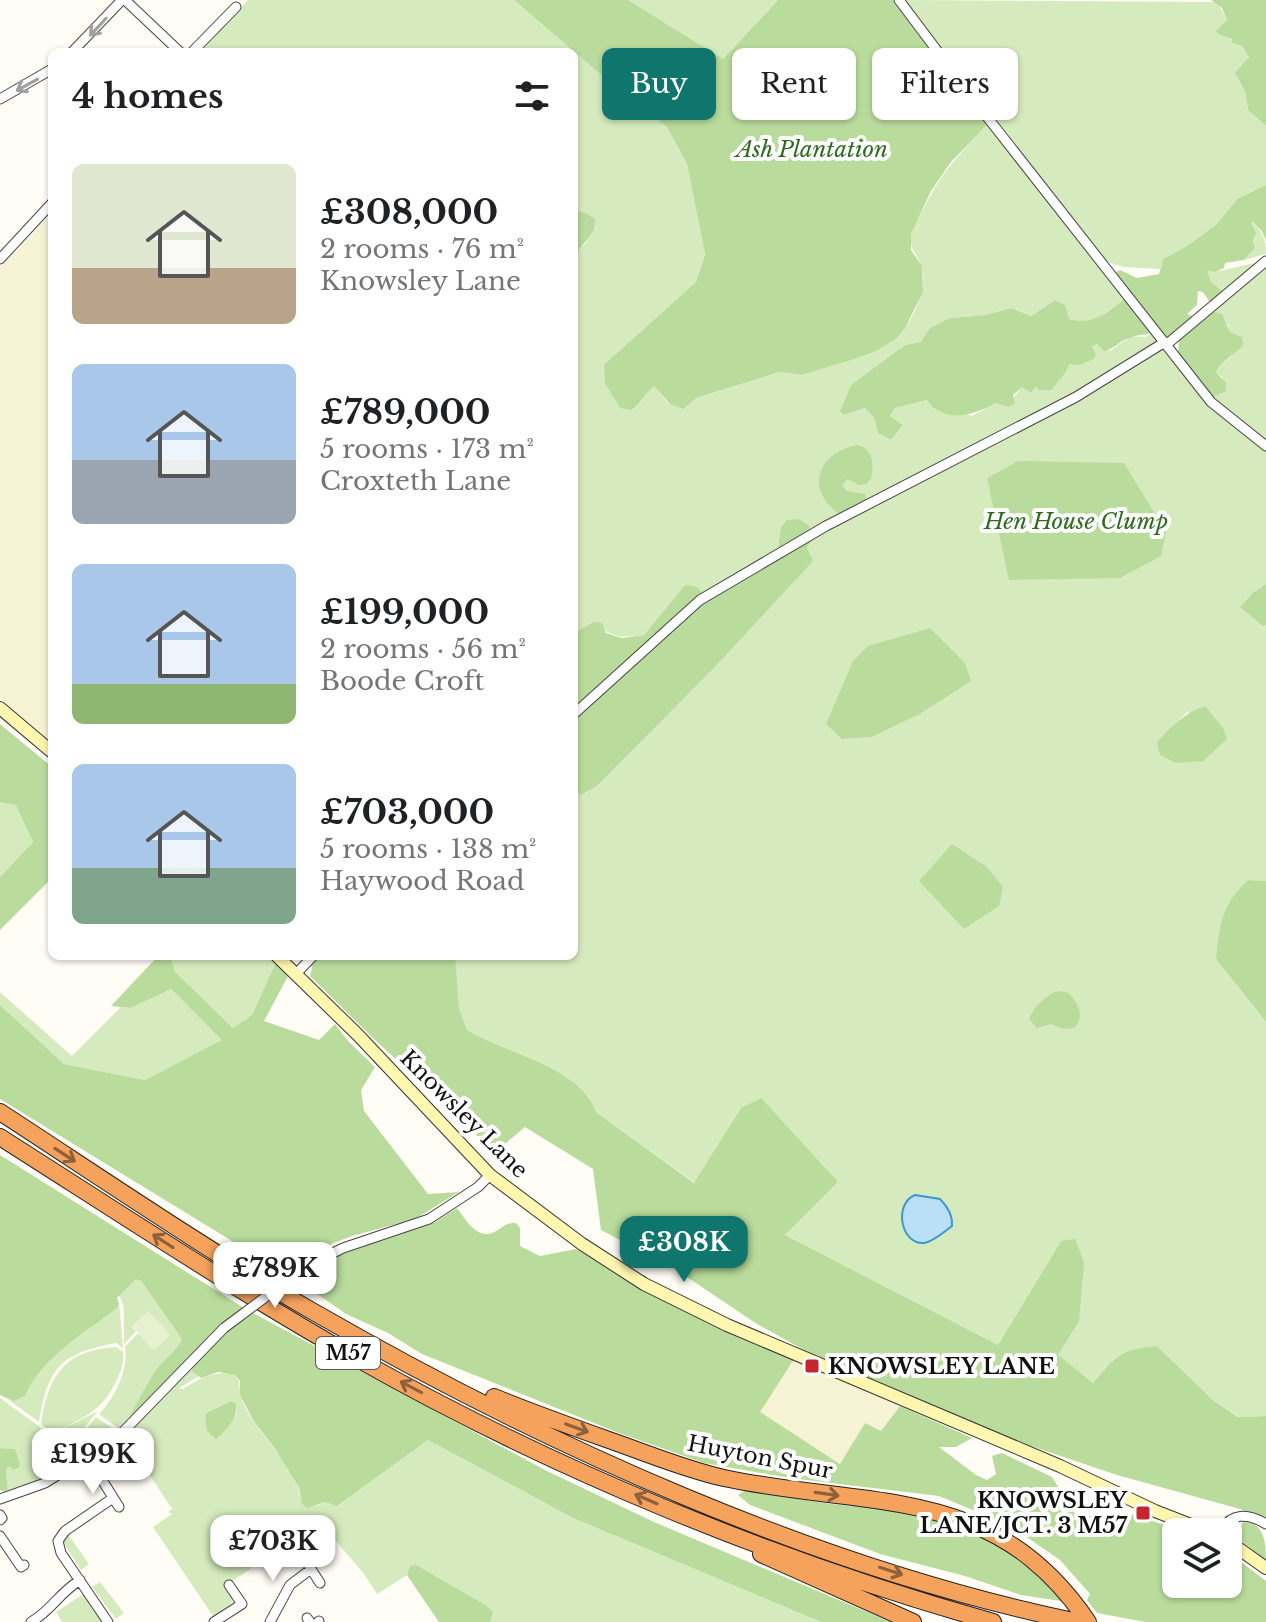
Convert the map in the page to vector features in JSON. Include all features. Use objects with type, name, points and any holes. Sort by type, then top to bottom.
[{"type":"highway","name":"M57","points":[[0,1112],[231,1262],[400,1359],[615,1466],[764,1527],[901,1574],[1028,1612],[1078,1622]]},
{"type":"highway","name":"M57","points":[[0,1137],[230,1284],[357,1359],[466,1416],[718,1530],[779,1563],[913,1622]]},
{"type":"highway","name":"Huyton Spur","points":[[400,1359],[669,1462],[723,1477],[908,1505],[953,1515],[988,1529],[1024,1551],[1067,1592],[1088,1622]]},
{"type":"highway","name":"M57","points":[[718,1530],[908,1598],[993,1622]]},
{"type":"main road","points":[[0,708],[48,749]]},
{"type":"main road","name":"Knowsley Lane","points":[[281,960],[490,1175],[582,1244],[644,1284],[727,1325],[1060,1466],[1173,1518]]},
{"type":"main road","points":[[1242,1551],[1266,1568]]},
{"type":"street","points":[[76,48],[123,0],[176,48]]},
{"type":"street","points":[[899,0],[1218,410],[1266,446]]},
{"type":"street","points":[[196,48],[236,7]]},
{"type":"street","points":[[0,99],[48,71]]},
{"type":"street","points":[[0,259],[48,207]]},
{"type":"street","points":[[578,710],[700,600],[826,526],[1076,397],[1166,344],[1266,261]]},
{"type":"street","points":[[296,974],[309,960]]},
{"type":"street","points":[[0,1499],[45,1483],[117,1438],[224,1328],[307,1266],[328,1253],[429,1219],[478,1187],[490,1175]]},
{"type":"street","points":[[94,1467],[119,1507]]},
{"type":"street","points":[[108,1622],[61,1553],[58,1541],[65,1531],[113,1498]]},
{"type":"street","points":[[1231,1518],[1240,1515],[1257,1518],[1266,1524]]},
{"type":"street","points":[[0,1536],[21,1567],[24,1565]]},
{"type":"street","points":[[302,1555],[320,1583]]},
{"type":"street","points":[[270,1622],[290,1585],[311,1569]]},
{"type":"street","points":[[31,1622],[48,1612],[63,1591],[80,1580]]},
{"type":"street","points":[[214,1622],[242,1604],[229,1585]]},
{"type":"shaded area","points":[[48,216],[48,740],[0,698],[0,268]]},
{"type":"shaded area","points":[[794,1359],[900,1406],[881,1431],[865,1423],[841,1464],[759,1412]]},
{"type":"green space","points":[[248,0],[514,0],[570,48],[204,48]]},
{"type":"green space","name":"Ash Plantation","points":[[514,0],[628,0],[705,48],[602,48],[602,76],[578,55],[578,48],[570,48]]},
{"type":"green space","points":[[628,0],[778,0],[723,59],[716,55],[716,48],[705,48]]},
{"type":"green space","name":"Ash Plantation","points":[[778,0],[893,0],[932,48],[872,48],[872,120],[986,120],[985,127],[951,162],[931,191],[911,234],[911,250],[922,266],[923,292],[898,337],[876,351],[851,360],[801,375],[780,372],[696,398],[683,409],[670,404],[654,386],[631,410],[620,408],[605,383],[604,365],[696,282],[705,254],[687,164],[667,127],[658,120],[716,120],[716,55],[723,59],[732,49],[732,120],[856,120],[856,48],[733,48]]},
{"type":"green space","points":[[903,0],[1217,2],[1228,21],[1217,31],[1232,39],[1232,43],[1242,46],[1249,57],[1236,74],[1245,91],[1248,110],[1266,126],[1266,185],[1237,199],[1217,224],[1163,259],[1160,269],[1123,267],[1106,261],[996,120],[1018,120],[1018,48],[940,48]]},
{"type":"green space","points":[[1211,0],[1266,0],[1266,126],[1248,110],[1245,91],[1235,73],[1249,57],[1242,46],[1216,31],[1227,20],[1222,8]]},
{"type":"green space","points":[[578,55],[602,76],[602,120],[658,120],[667,127],[687,164],[705,253],[696,282],[605,365],[642,396],[654,386],[669,404],[780,372],[801,375],[898,337],[914,314],[921,296],[922,268],[911,244],[912,231],[942,177],[985,127],[986,120],[1125,297],[1106,313],[1086,321],[1069,319],[1055,300],[1031,316],[1011,308],[985,315],[950,318],[921,342],[905,345],[852,384],[845,415],[865,408],[874,418],[878,433],[891,440],[903,425],[890,416],[895,408],[928,400],[972,416],[996,403],[1007,407],[1022,386],[1036,386],[1097,344],[1110,351],[1131,336],[1146,337],[1153,332],[1158,340],[1157,344],[1115,372],[811,532],[781,527],[778,547],[703,593],[685,585],[644,635],[617,635],[593,622],[578,631],[578,252],[587,241],[578,216]]},
{"type":"green space","points":[[1266,185],[1266,241],[1262,231],[1251,223],[1256,233],[1253,240],[1255,248],[1244,260],[1225,263],[1224,268],[1215,272],[1207,271],[1211,282],[1225,293],[1217,306],[1198,291],[1197,305],[1187,314],[1203,321],[1214,312],[1222,314],[1230,332],[1242,337],[1243,346],[1216,372],[1226,383],[1226,391],[1205,401],[1185,375],[1189,366],[1178,352],[1179,340],[1169,341],[1157,330],[1126,339],[1104,351],[1097,344],[1092,347],[1096,354],[1094,359],[1079,365],[1069,364],[1051,390],[1039,390],[1036,386],[1031,393],[1022,387],[1013,395],[1015,404],[1007,407],[996,403],[969,414],[951,415],[934,408],[927,400],[895,408],[890,416],[903,425],[891,440],[878,433],[874,418],[865,408],[844,415],[840,411],[852,384],[905,345],[921,342],[929,329],[950,318],[985,315],[1011,308],[1031,316],[1055,300],[1065,305],[1069,319],[1078,321],[1102,316],[1129,294],[1113,274],[1120,270],[1137,278],[1159,274],[1163,259],[1217,224],[1237,199]]},
{"type":"green space","points":[[578,211],[595,219],[594,230],[578,252]]},
{"type":"green space","points":[[1253,222],[1263,236],[1266,254],[1244,260],[1255,248],[1250,223]]},
{"type":"green space","points":[[1259,262],[1224,292],[1211,282],[1206,271],[1215,272]]},
{"type":"green space","points":[[1266,266],[1266,442],[1211,399],[1223,378],[1216,372],[1232,356],[1228,324],[1201,321]]},
{"type":"green space","points":[[1162,349],[1203,398],[1266,449],[1266,584],[1254,592],[1263,625],[1266,625],[1266,881],[1248,880],[1216,959],[1266,1022],[1266,1416],[1239,1417],[1214,1401],[1157,1346],[1135,1349],[1120,1356],[1093,1383],[1057,1355],[1079,1320],[1061,1241],[998,1345],[785,1235],[838,1182],[741,1108],[695,1183],[596,1112],[588,1096],[575,1083],[559,1072],[467,1030],[463,1023],[455,994],[455,960],[578,960],[578,793],[581,795],[597,786],[716,666],[812,561],[807,548],[813,538]],"holes":[[[1188,711],[1203,761],[1158,742]],[[918,715],[872,737],[842,739]]]},
{"type":"green space","points":[[858,445],[867,450],[872,459],[871,479],[859,485],[847,479],[842,486],[847,491],[865,494],[866,500],[839,514],[822,494],[820,473],[833,455]]},
{"type":"green space","name":"Hen House Clump","points":[[1018,461],[1124,463],[1166,532],[1161,556],[1120,578],[1009,580],[987,478]]},
{"type":"green space","points":[[799,519],[809,526],[813,538],[807,548],[813,561],[716,666],[597,786],[581,795],[578,793],[578,631],[593,622],[602,623],[606,633],[622,638],[644,635],[685,585],[697,587],[703,593],[778,547],[781,527],[787,520]]},
{"type":"green space","points":[[1266,584],[1266,625],[1263,626],[1240,607]]},
{"type":"green space","points":[[930,628],[965,663],[971,681],[918,715],[872,737],[842,739],[826,724],[853,661],[868,646]]},
{"type":"green space","points":[[1205,706],[1223,728],[1227,739],[1203,761],[1176,763],[1160,755],[1157,742],[1185,716]]},
{"type":"green space","points":[[0,724],[48,764],[48,882],[0,930],[0,877],[33,842],[16,805],[0,802]]},
{"type":"green space","points":[[0,802],[16,804],[33,842],[0,877]]},
{"type":"green space","points":[[952,844],[987,867],[1003,887],[999,906],[964,929],[919,881]]},
{"type":"green space","points":[[1248,880],[1266,881],[1266,1022],[1216,959],[1223,916],[1232,898]]},
{"type":"green space","points":[[154,960],[171,960],[175,972],[233,1028],[252,1015],[276,962],[288,976],[264,1021],[319,1040],[335,1024],[375,1067],[361,1090],[364,1111],[428,1194],[459,1192],[415,1219],[318,1249],[281,1277],[258,1257],[0,1099],[0,1005],[64,1064],[145,1080],[222,1040],[171,989],[131,1008],[111,1006]]},
{"type":"green space","points":[[171,960],[276,962],[252,1015],[233,1028],[174,972]]},
{"type":"green space","points":[[455,960],[459,1009],[467,1030],[559,1072],[588,1096],[596,1112],[694,1183],[741,1108],[761,1098],[838,1182],[785,1235],[998,1345],[1061,1241],[1075,1239],[1084,1262],[1079,1321],[1058,1355],[1093,1383],[1120,1356],[1135,1349],[1157,1346],[1214,1401],[1238,1417],[1266,1416],[1266,1520],[1240,1509],[1117,1475],[1007,1438],[806,1351],[757,1324],[675,1269],[601,1230],[593,1169],[525,1127],[493,1154],[474,1132],[310,976],[310,962]]},
{"type":"green space","points":[[171,989],[223,1040],[145,1080],[64,1064],[0,1005],[0,992],[72,1056],[121,1007],[131,1008]]},
{"type":"green space","points":[[1059,991],[1069,993],[1076,1002],[1080,1015],[1077,1024],[1074,1028],[1064,1029],[1051,1024],[1037,1028],[1029,1019],[1031,1015],[1045,998]]},
{"type":"green space","points":[[0,1155],[244,1308],[127,1422],[153,1375],[182,1339],[141,1281],[136,1279],[117,1298],[117,1308],[53,1358],[32,1382],[25,1396],[14,1401],[0,1395]]},
{"type":"green space","points":[[457,1208],[474,1229],[485,1234],[516,1223],[520,1228],[520,1246],[540,1256],[576,1249],[656,1294],[794,1359],[760,1412],[840,1464],[865,1423],[881,1431],[900,1406],[972,1438],[956,1447],[939,1447],[987,1480],[996,1474],[992,1456],[1002,1453],[1052,1477],[1075,1514],[1118,1520],[1134,1514],[1162,1524],[1162,1598],[1242,1598],[1242,1563],[1266,1581],[1266,1622],[1146,1622],[1097,1613],[1087,1600],[1090,1594],[1060,1560],[1009,1525],[939,1496],[790,1478],[704,1463],[619,1433],[422,1354],[388,1333],[346,1314],[316,1293],[292,1283],[333,1257],[435,1222]]},
{"type":"green space","points":[[136,1278],[182,1339],[149,1381],[122,1431],[99,1414],[119,1384],[125,1365],[125,1347],[138,1333],[154,1350],[170,1334],[132,1327],[136,1331],[124,1344],[124,1308],[119,1294]]},
{"type":"green space","points":[[119,1302],[123,1348],[116,1343],[97,1347],[70,1358],[60,1366],[47,1388],[39,1422],[6,1398],[14,1401],[25,1396],[32,1382],[53,1358],[117,1308]]},
{"type":"green space","points":[[148,1311],[170,1334],[154,1350],[132,1326]]},
{"type":"green space","points":[[251,1312],[547,1471],[654,1522],[891,1622],[821,1622],[573,1518],[428,1440],[337,1506],[325,1502],[308,1508],[302,1504],[299,1487],[276,1450],[254,1422],[240,1395],[240,1381],[235,1375],[218,1372],[201,1378],[192,1371],[193,1366],[226,1332]]},
{"type":"green space","points":[[116,1347],[123,1352],[122,1368],[99,1406],[83,1418],[52,1433],[41,1424],[48,1392],[62,1368],[84,1353]]},
{"type":"green space","points":[[193,1366],[199,1376],[179,1388],[183,1389],[214,1374],[235,1375],[243,1403],[253,1421],[288,1466],[300,1496],[316,1506],[325,1502],[337,1506],[428,1440],[573,1518],[821,1622],[439,1622],[407,1575],[377,1594],[318,1520],[302,1531],[300,1525],[273,1544],[275,1551],[227,1585],[233,1595],[231,1604],[213,1616],[153,1527],[172,1514],[168,1512],[172,1509],[125,1437]],"holes":[[[231,1401],[236,1404],[237,1413],[224,1430],[207,1427],[205,1416]]]},
{"type":"green space","points":[[0,1398],[40,1427],[42,1435],[50,1434],[62,1452],[62,1470],[8,1493],[6,1469],[10,1466],[14,1470],[19,1468],[20,1463],[15,1449],[0,1448]]},
{"type":"green space","points":[[231,1401],[236,1404],[235,1414],[216,1439],[207,1431],[205,1416]]},
{"type":"green space","points":[[98,1411],[66,1455],[63,1445],[53,1434]]},
{"type":"green space","points":[[96,1417],[118,1432],[104,1443],[97,1442],[78,1454],[78,1460],[67,1460],[75,1443]]},
{"type":"green space","points":[[0,1448],[15,1449],[20,1463],[19,1468],[13,1470],[10,1466],[6,1469],[8,1493],[0,1490]]},
{"type":"green space","points":[[746,1490],[876,1508],[959,1526],[1007,1547],[1067,1602],[1021,1595],[965,1576],[880,1554],[750,1505],[738,1495]]},
{"type":"green space","points":[[292,1521],[300,1525],[302,1531],[275,1551],[271,1535],[278,1525]]},
{"type":"green space","points":[[1250,1523],[1260,1529],[1266,1560],[1242,1542],[1242,1524]]},
{"type":"green space","points":[[68,1534],[89,1564],[81,1570],[63,1542]]},
{"type":"green space","points":[[416,1565],[487,1606],[493,1612],[490,1622],[439,1622],[407,1575],[410,1566]]},
{"type":"green space","points":[[100,1582],[124,1613],[116,1619],[92,1587]]},
{"type":"green space","points":[[85,1593],[104,1622],[62,1622],[56,1612]]},
{"type":"water","points":[[915,1195],[940,1199],[952,1219],[952,1226],[924,1243],[910,1238],[903,1223],[904,1207]]},
{"type":"place","name":"KNOWSLEY LANE","points":[[812,1366]]},
{"type":"place","name":"KNOWSLEY LANE/JCT. 3 M57","points":[[1143,1513]]}]
